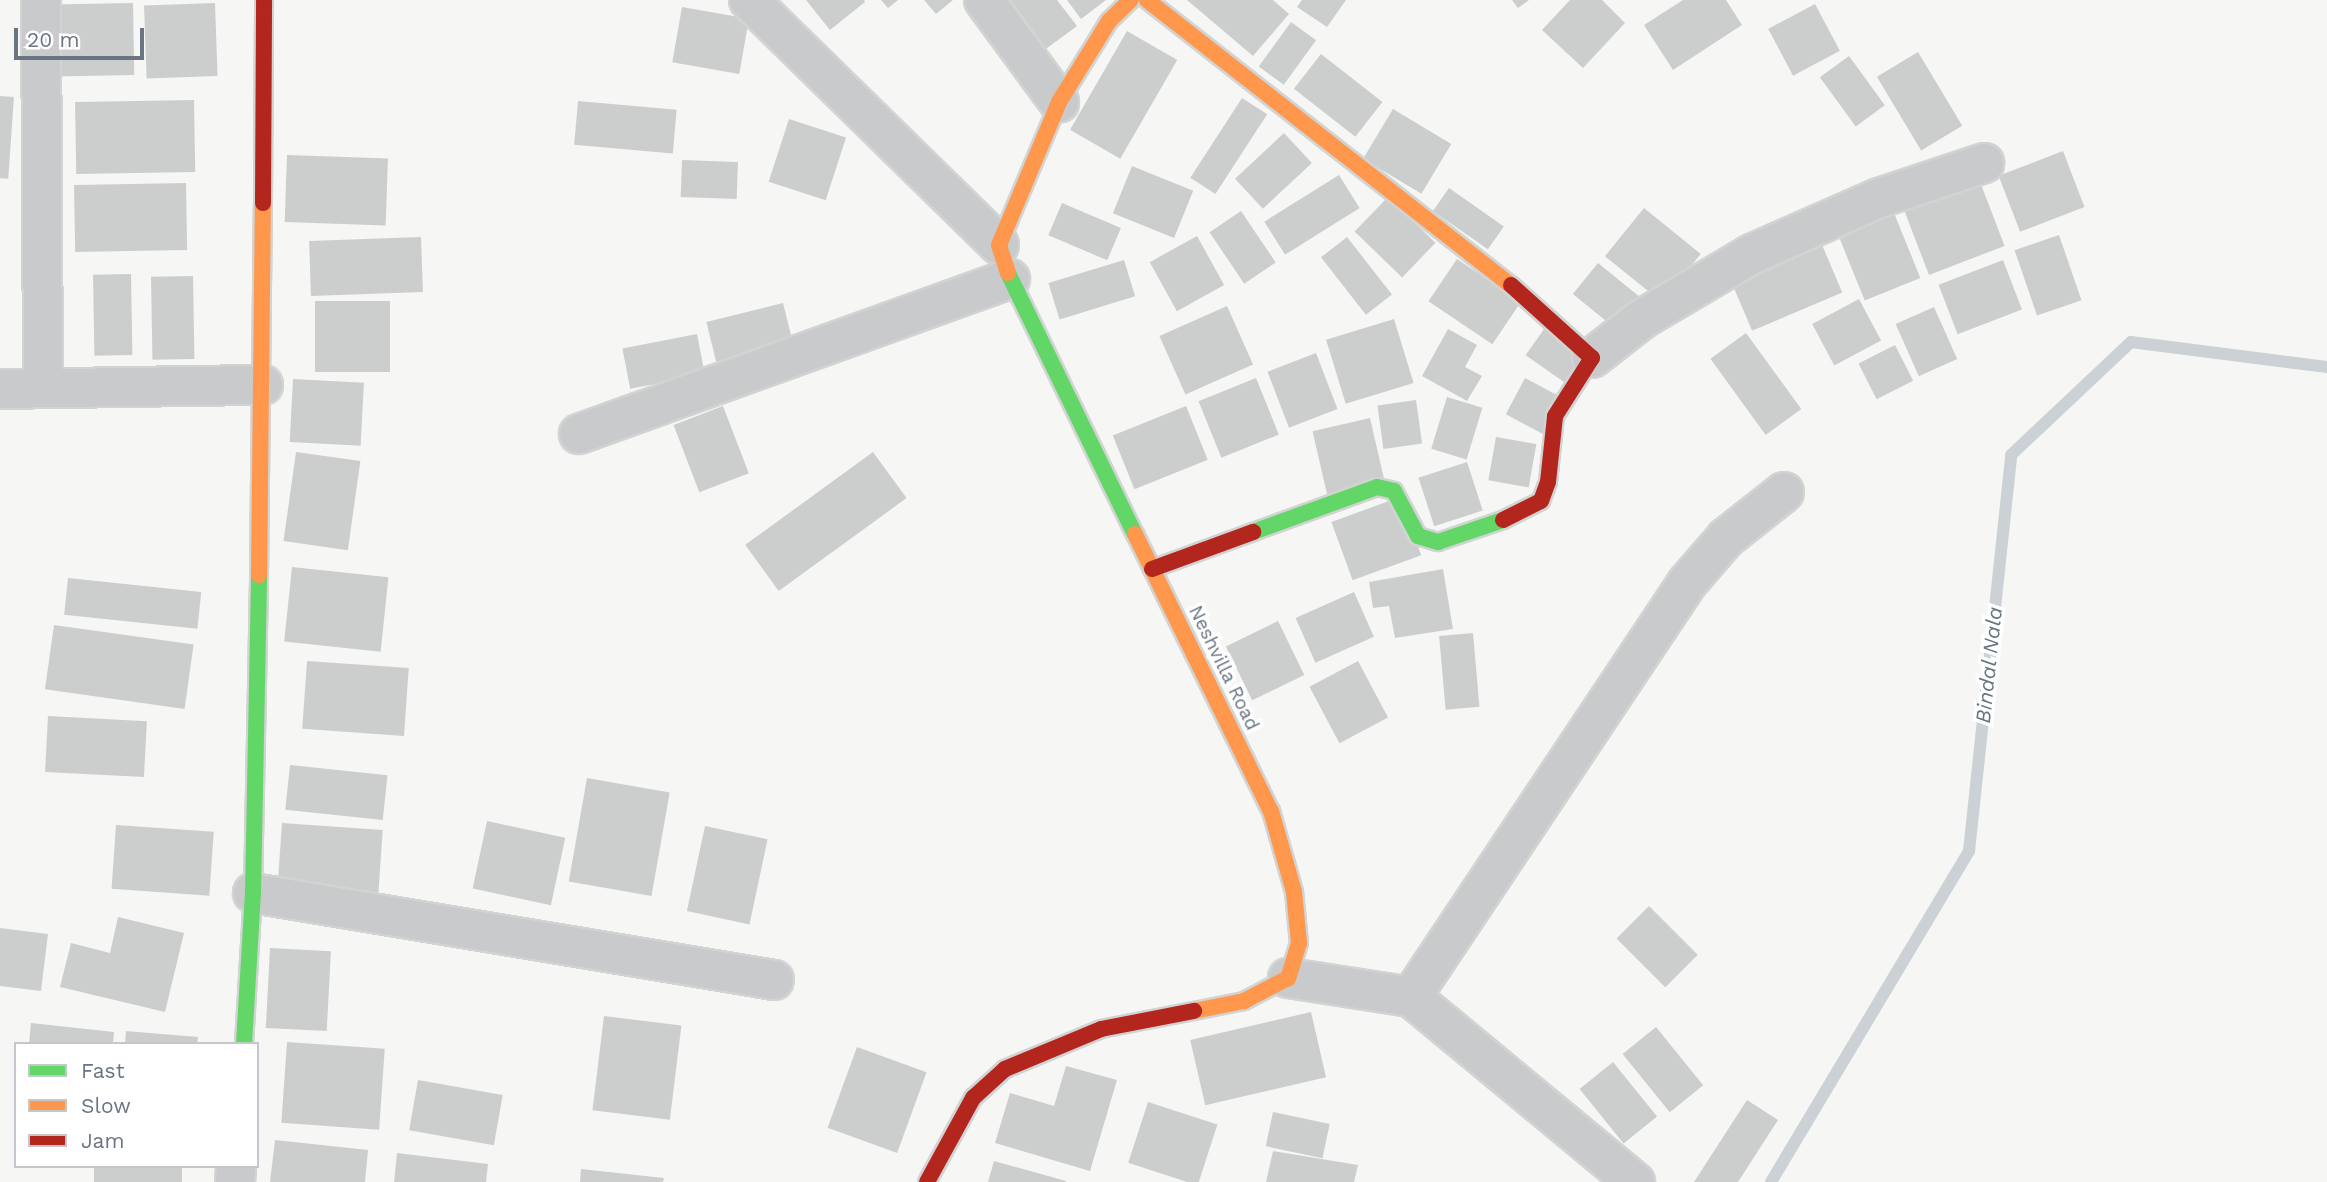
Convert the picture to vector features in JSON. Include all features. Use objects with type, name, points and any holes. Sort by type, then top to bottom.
[{"type":"street","points":[[41,0],[43,388]]},
{"type":"street","points":[[244,1042],[253,893],[263,384],[264,0]]},
{"type":"street","points":[[749,0],[1005,262]]},
{"type":"street","points":[[984,0],[1059,102]]},
{"type":"street","points":[[579,434],[1005,262],[1059,102],[1109,21],[1131,0]]},
{"type":"street","points":[[1147,0],[1498,273],[1592,358]]},
{"type":"street","points":[[1152,569],[1377,487],[1394,491],[1418,536],[1438,542],[1516,516],[1541,501],[1548,482],[1555,416],[1592,358],[1643,319],[1752,254],[1880,198],[1984,163]]},
{"type":"street","name":"Neshvilla Road","points":[[1005,262],[1271,811],[1294,892],[1299,943],[1289,978]]},
{"type":"street","points":[[0,389],[263,384]]},
{"type":"street","points":[[1411,997],[1687,583],[1726,538],[1784,492]]},
{"type":"street","points":[[253,893],[774,980]]},
{"type":"street","points":[[927,1182],[973,1098],[1005,1069],[1101,1029],[1244,1000],[1289,978],[1411,997],[1635,1182]]},
{"type":"building","points":[[806,0],[864,0],[865,2],[830,30]]},
{"type":"building","points":[[881,0],[898,0],[888,8]]},
{"type":"building","points":[[924,0],[953,0],[936,14]]},
{"type":"building","points":[[999,0],[1057,0],[1077,26],[1035,57]]},
{"type":"building","points":[[1067,0],[1106,0],[1081,19]]},
{"type":"building","points":[[1187,0],[1273,0],[1289,14],[1253,56]]},
{"type":"building","points":[[1302,0],[1346,0],[1327,27],[1297,7]]},
{"type":"building","points":[[1512,0],[1529,0],[1518,8]]},
{"type":"building","points":[[1570,0],[1602,0],[1625,23],[1583,68],[1542,30]]},
{"type":"building","points":[[1683,0],[1726,0],[1742,25],[1673,70],[1644,25]]},
{"type":"building","points":[[133,3],[134,75],[54,76],[53,4]]},
{"type":"building","points":[[215,3],[218,76],[147,78],[144,5]]},
{"type":"building","points":[[1815,4],[1840,51],[1793,76],[1768,29]]},
{"type":"building","points":[[682,7],[749,19],[739,74],[672,62]]},
{"type":"building","points":[[1291,22],[1316,40],[1284,85],[1259,66]]},
{"type":"building","points":[[1127,31],[1177,60],[1120,159],[1070,130]]},
{"type":"building","points":[[1918,52],[1962,126],[1921,150],[1877,77]]},
{"type":"building","points":[[1321,54],[1382,102],[1355,137],[1294,89]]},
{"type":"building","points":[[1849,56],[1885,105],[1856,127],[1820,77]]},
{"type":"building","points":[[0,96],[14,97],[8,179],[0,178]]},
{"type":"building","points":[[1242,98],[1267,114],[1215,194],[1190,178]]},
{"type":"building","points":[[194,100],[195,172],[76,174],[75,102]]},
{"type":"building","points":[[578,101],[677,110],[673,153],[574,145]]},
{"type":"building","points":[[1393,109],[1451,144],[1421,194],[1363,159]]},
{"type":"building","points":[[789,119],[846,138],[826,200],[769,182]]},
{"type":"building","points":[[1284,133],[1312,163],[1263,209],[1235,179]]},
{"type":"building","points":[[2063,151],[2085,207],[2020,232],[1999,176]]},
{"type":"building","points":[[287,155],[388,159],[386,225],[285,222]]},
{"type":"building","points":[[682,160],[738,162],[737,199],[681,197]]},
{"type":"building","points":[[1132,166],[1193,191],[1174,238],[1113,213]]},
{"type":"building","points":[[1977,174],[2005,246],[1929,275],[1901,203]]},
{"type":"building","points":[[1339,175],[1360,208],[1285,255],[1264,222]]},
{"type":"building","points":[[186,183],[187,250],[75,252],[74,185]]},
{"type":"building","points":[[1449,188],[1504,226],[1488,249],[1433,211]]},
{"type":"building","points":[[1388,197],[1435,243],[1402,277],[1355,232]]},
{"type":"building","points":[[1062,203],[1121,228],[1107,260],[1048,235]]},
{"type":"building","points":[[1890,203],[1920,278],[1865,301],[1834,225]]},
{"type":"building","points":[[1644,208],[1701,254],[1662,302],[1605,256]]},
{"type":"building","points":[[1241,211],[1276,262],[1244,284],[1209,232]]},
{"type":"building","points":[[2059,235],[2081,300],[2037,316],[2015,250]]},
{"type":"building","points":[[1197,236],[1224,285],[1177,311],[1150,262]]},
{"type":"building","points":[[421,237],[423,292],[311,296],[309,241]]},
{"type":"building","points":[[1347,237],[1392,295],[1366,315],[1321,257]]},
{"type":"building","points":[[1820,240],[1842,292],[1752,331],[1730,278]]},
{"type":"building","points":[[1457,259],[1521,302],[1492,344],[1428,301]]},
{"type":"building","points":[[1124,260],[1135,296],[1060,319],[1048,283]]},
{"type":"building","points":[[2003,260],[2022,309],[1958,334],[1939,285]]},
{"type":"building","points":[[1598,263],[1653,308],[1628,339],[1573,294]]},
{"type":"building","points":[[131,274],[132,355],[94,356],[93,275]]},
{"type":"building","points":[[193,276],[194,359],[152,360],[151,277]]},
{"type":"building","points":[[1859,299],[1881,340],[1834,365],[1812,324]]},
{"type":"building","points":[[315,301],[390,301],[390,372],[315,372]]},
{"type":"building","points":[[783,303],[795,352],[718,371],[706,322]]},
{"type":"building","points":[[1227,306],[1253,364],[1185,395],[1159,336]]},
{"type":"building","points":[[1934,307],[1957,359],[1919,376],[1896,324]]},
{"type":"building","points":[[1394,319],[1414,383],[1346,404],[1326,340]]},
{"type":"building","points":[[1448,329],[1477,345],[1465,367],[1482,376],[1467,401],[1422,376]]},
{"type":"building","points":[[1544,329],[1589,361],[1571,387],[1526,355]]},
{"type":"building","points":[[1746,333],[1801,409],[1766,435],[1710,359]]},
{"type":"building","points":[[697,334],[705,374],[630,389],[622,349]]},
{"type":"building","points":[[1895,345],[1913,381],[1877,399],[1858,364]]},
{"type":"building","points":[[1316,353],[1338,409],[1289,428],[1267,372]]},
{"type":"building","points":[[1256,378],[1279,435],[1221,458],[1199,401]]},
{"type":"building","points":[[1525,378],[1566,400],[1547,436],[1506,414]]},
{"type":"building","points":[[293,379],[364,383],[361,446],[290,442]]},
{"type":"building","points":[[1447,397],[1482,408],[1467,459],[1431,449]]},
{"type":"building","points":[[1416,400],[1422,444],[1384,449],[1377,405]]},
{"type":"building","points":[[723,406],[749,473],[699,492],[674,425]]},
{"type":"building","points":[[1186,406],[1208,460],[1134,489],[1113,436]]},
{"type":"building","points":[[1370,418],[1385,481],[1327,495],[1313,431]]},
{"type":"building","points":[[1496,437],[1536,444],[1529,487],[1488,480]]},
{"type":"building","points":[[296,452],[360,461],[348,550],[283,541]]},
{"type":"building","points":[[873,452],[907,498],[779,591],[745,545]]},
{"type":"building","points":[[1467,462],[1483,511],[1434,526],[1418,478]]},
{"type":"building","points":[[1400,497],[1421,555],[1353,580],[1331,522]]},
{"type":"building","points":[[292,567],[388,577],[381,652],[284,642]]},
{"type":"building","points":[[1443,569],[1453,629],[1395,638],[1389,606],[1373,608],[1369,582]]},
{"type":"building","points":[[68,578],[201,592],[197,629],[64,615]]},
{"type":"building","points":[[1354,592],[1374,637],[1315,663],[1296,618]]},
{"type":"building","points":[[1278,621],[1304,675],[1252,700],[1226,646]]},
{"type":"building","points":[[54,625],[194,645],[185,709],[45,689]]},
{"type":"building","points":[[1473,633],[1479,707],[1446,710],[1439,636]]},
{"type":"building","points":[[307,661],[409,668],[404,736],[302,729]]},
{"type":"building","points":[[1358,661],[1388,718],[1339,743],[1309,687]]},
{"type":"building","points":[[48,716],[147,721],[144,777],[45,772]]},
{"type":"building","points":[[290,765],[387,775],[383,820],[285,810]]},
{"type":"building","points":[[587,778],[670,793],[651,896],[569,881]]},
{"type":"building","points":[[487,821],[565,838],[551,905],[473,888]]},
{"type":"building","points":[[282,823],[383,830],[378,897],[277,890]]},
{"type":"building","points":[[116,825],[214,832],[209,896],[112,889]]},
{"type":"building","points":[[705,826],[768,839],[750,924],[687,911]]},
{"type":"building","points":[[1649,906],[1698,955],[1665,987],[1616,939]]},
{"type":"building","points":[[118,917],[184,933],[165,1012],[60,987],[71,943],[110,953]]},
{"type":"building","points":[[0,928],[48,934],[41,991],[0,986]]},
{"type":"building","points":[[270,948],[331,951],[327,1031],[266,1028]]},
{"type":"building","points":[[1311,1012],[1326,1077],[1205,1105],[1190,1040]]},
{"type":"building","points":[[604,1016],[681,1026],[670,1120],[592,1110]]},
{"type":"building","points":[[31,1023],[114,1032],[113,1042],[29,1042]]},
{"type":"building","points":[[1656,1027],[1703,1085],[1670,1112],[1623,1054]]},
{"type":"building","points":[[126,1031],[198,1037],[197,1042],[125,1042]]},
{"type":"building","points":[[287,1042],[385,1049],[379,1130],[281,1123]]},
{"type":"building","points":[[857,1047],[927,1072],[897,1153],[828,1128]]},
{"type":"building","points":[[1613,1062],[1657,1116],[1624,1143],[1580,1089]]},
{"type":"building","points":[[1066,1066],[1117,1080],[1090,1171],[995,1143],[1010,1093],[1054,1106]]},
{"type":"building","points":[[418,1080],[503,1095],[494,1145],[409,1130]]},
{"type":"building","points":[[1747,1100],[1778,1120],[1738,1182],[1694,1182]]},
{"type":"building","points":[[1148,1102],[1217,1125],[1199,1182],[1187,1182],[1128,1163]]},
{"type":"building","points":[[1273,1112],[1330,1124],[1322,1158],[1266,1146]]},
{"type":"building","points":[[275,1140],[368,1150],[365,1182],[270,1182]]},
{"type":"building","points":[[1273,1151],[1358,1165],[1354,1182],[1266,1182]]},
{"type":"building","points":[[397,1153],[488,1164],[486,1182],[394,1182]]},
{"type":"building","points":[[994,1161],[1066,1181],[1066,1182],[988,1182]]},
{"type":"building","points":[[94,1168],[182,1168],[182,1182],[94,1182]]},
{"type":"building","points":[[581,1169],[664,1178],[663,1182],[580,1182]]},
{"type":"waterway","name":"Bindal Nala","points":[[1771,1182],[1969,851],[2011,455],[2131,342],[2327,367]]},
{"type":"traffic: fast","points":[[1008,273],[1135,534]]},
{"type":"traffic: fast","points":[[1253,532],[1377,487],[1394,491],[1418,536],[1438,542],[1503,520]]},
{"type":"traffic: fast","points":[[244,1042],[253,893],[259,575]]},
{"type":"traffic: slow","points":[[1008,273],[999,245],[1059,102],[1109,21],[1131,0]]},
{"type":"traffic: slow","points":[[1147,0],[1511,285]]},
{"type":"traffic: slow","points":[[259,575],[263,203]]},
{"type":"traffic: slow","points":[[1135,534],[1271,811],[1294,892],[1299,943],[1288,978],[1244,1001],[1194,1011]]},
{"type":"traffic: jam","points":[[263,203],[264,0]]},
{"type":"traffic: jam","points":[[1503,520],[1541,501],[1548,482],[1555,416],[1592,358],[1511,285]]},
{"type":"traffic: jam","points":[[1152,569],[1253,532]]},
{"type":"traffic: jam","points":[[927,1182],[973,1098],[1005,1069],[1101,1029],[1194,1011]]}]
